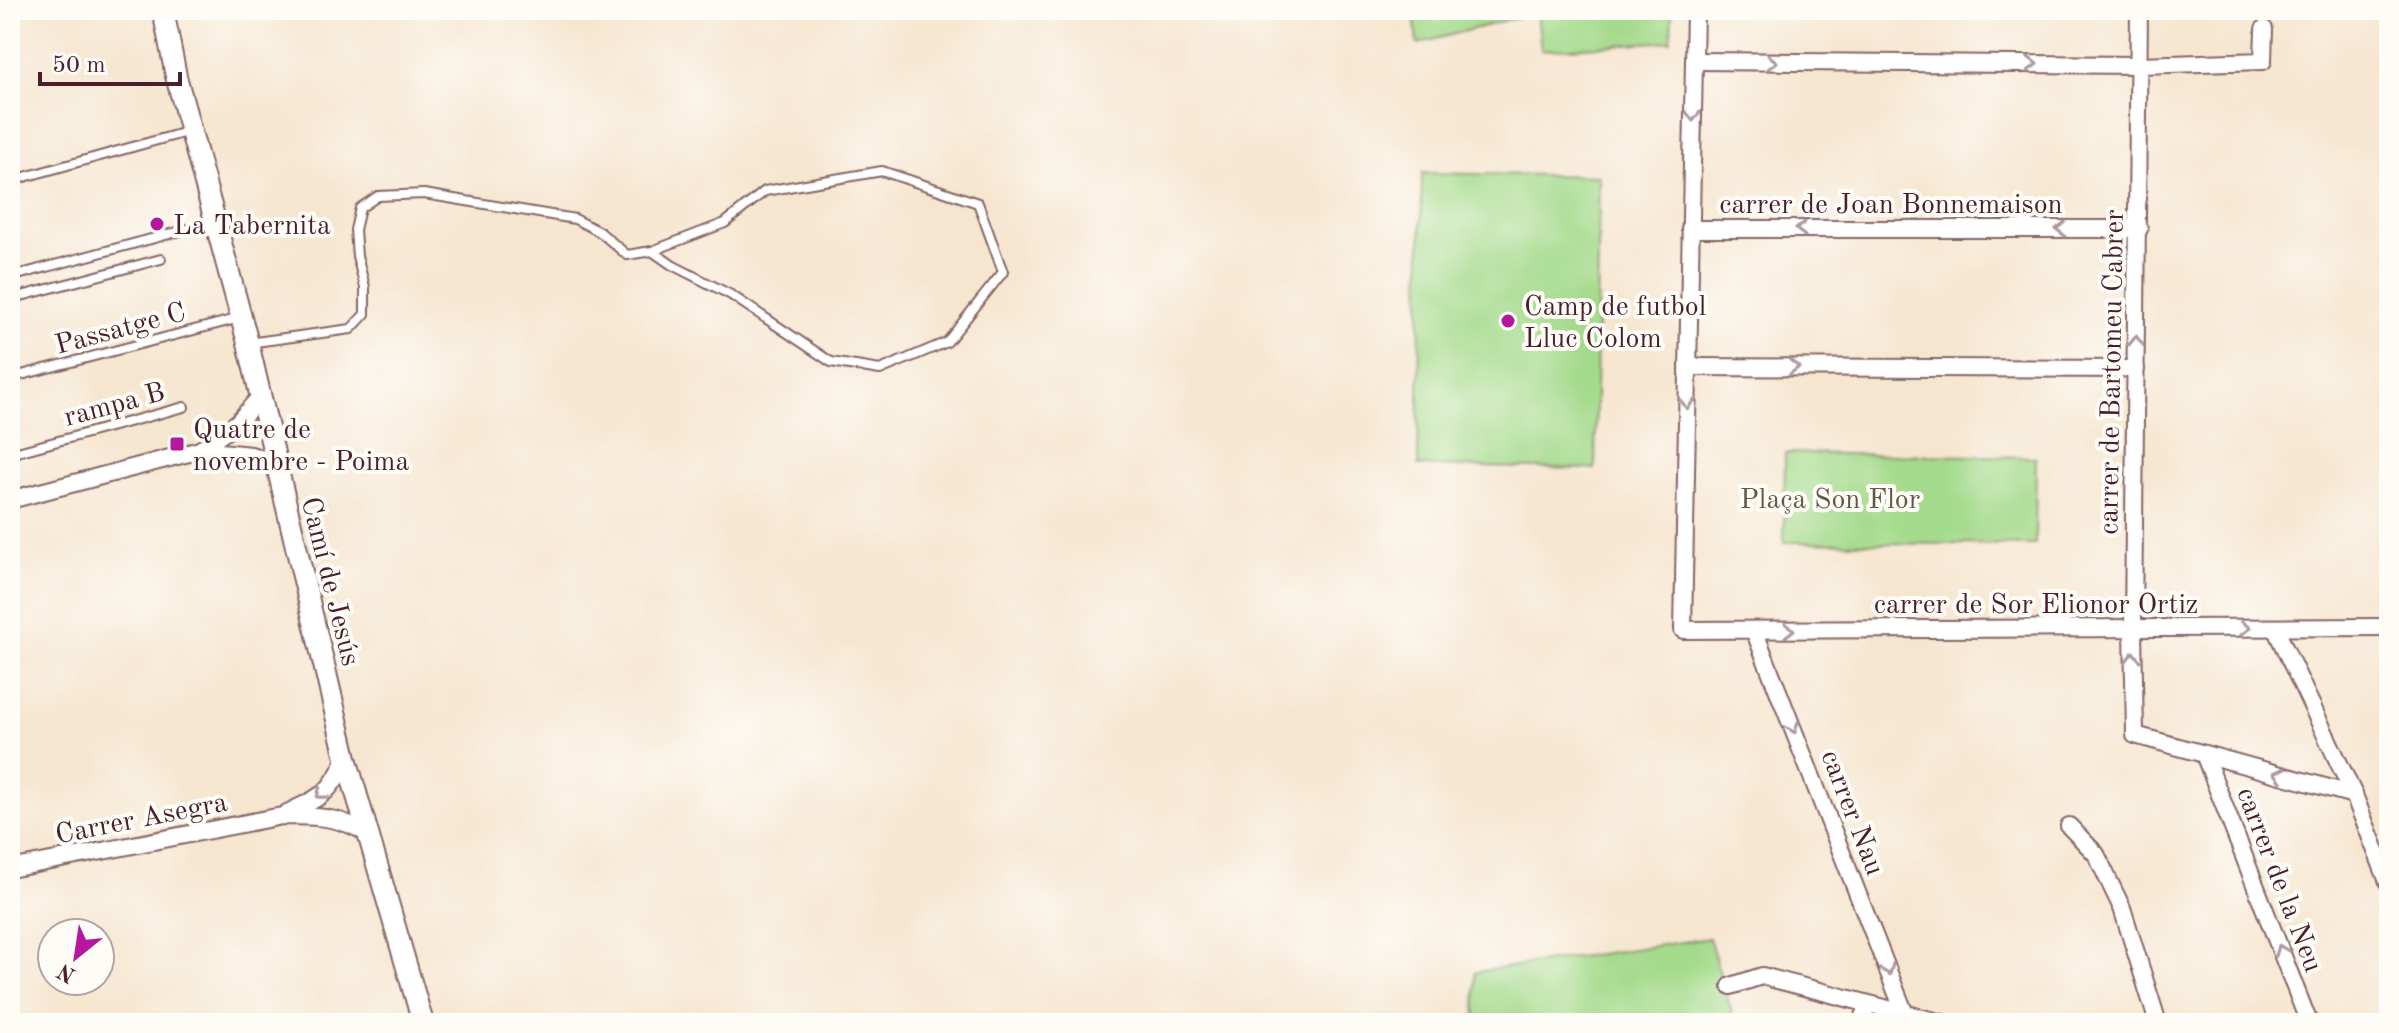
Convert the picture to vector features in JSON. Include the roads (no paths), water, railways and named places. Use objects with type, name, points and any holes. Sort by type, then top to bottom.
[{"type":"street","name":"Camí de Jesús","points":[[163,10],[190,131],[248,343],[346,758],[423,1023]]},
{"type":"street","points":[[1695,10],[1688,367],[2136,369]]},
{"type":"street","name":"carrer de Bartomeu Cabrer","points":[[2139,10],[2133,628],[2135,735],[2204,754]]},
{"type":"street","points":[[1694,61],[2139,65],[2263,61],[2264,29]]},
{"type":"street","name":"carrer de Joan Bonnemaison","points":[[1690,229],[2139,229]]},
{"type":"street","name":"carrer de Sor Elionor Ortiz","points":[[1688,367],[1683,630],[2389,627]]},
{"type":"street","points":[[200,450],[238,422],[259,398]]},
{"type":"street","points":[[10,500],[200,450],[251,455],[276,464]]},
{"type":"street","points":[[2275,628],[2354,795],[2389,884]]},
{"type":"street","name":"carrer Nau","points":[[1754,630],[1905,1014]]},
{"type":"street","points":[[2204,754],[2354,795]]},
{"type":"street","name":"carrer de la Neu","points":[[2204,754],[2309,1023]]},
{"type":"street","points":[[282,816],[322,796],[337,779],[346,758]]},
{"type":"street","points":[[282,816],[328,816],[350,822],[368,834]]},
{"type":"street","name":"Carrer Asegra","points":[[10,869],[282,816]]},
{"type":"street","points":[[2069,826],[2096,854],[2122,908],[2158,1023]]},
{"type":"street","points":[[1731,986],[1762,976],[1942,1023]]},
{"type":"street","points":[[1861,1023],[1867,1005]]},
{"type":"lane","points":[[10,181],[190,131]]},
{"type":"lane","points":[[248,343],[351,329],[365,314],[365,287],[357,256],[355,230],[360,208],[378,196],[424,194],[575,219],[600,232],[627,255],[652,251],[725,223],[765,191],[882,171],[978,203],[1003,272],[947,342],[880,370],[831,362],[731,295],[672,265],[652,251]]},
{"type":"lane","points":[[10,277],[215,222]]},
{"type":"lane","points":[[10,299],[161,259]]},
{"type":"lane","name":"Passatge C","points":[[10,378],[241,317]]},
{"type":"lane","name":"rampa B","points":[[10,454],[184,407]]},
{"type":"place","name":"La Tabernita","points":[[157,224]]},
{"type":"place","name":"Camp de futbol Lluc Colom","points":[[1508,321]]},
{"type":"place","name":"Quatre de novembre - Poima","points":[[177,444]]},
{"type":"park label","name":"Plaça Son Flor","points":[[1830,498]]}]
